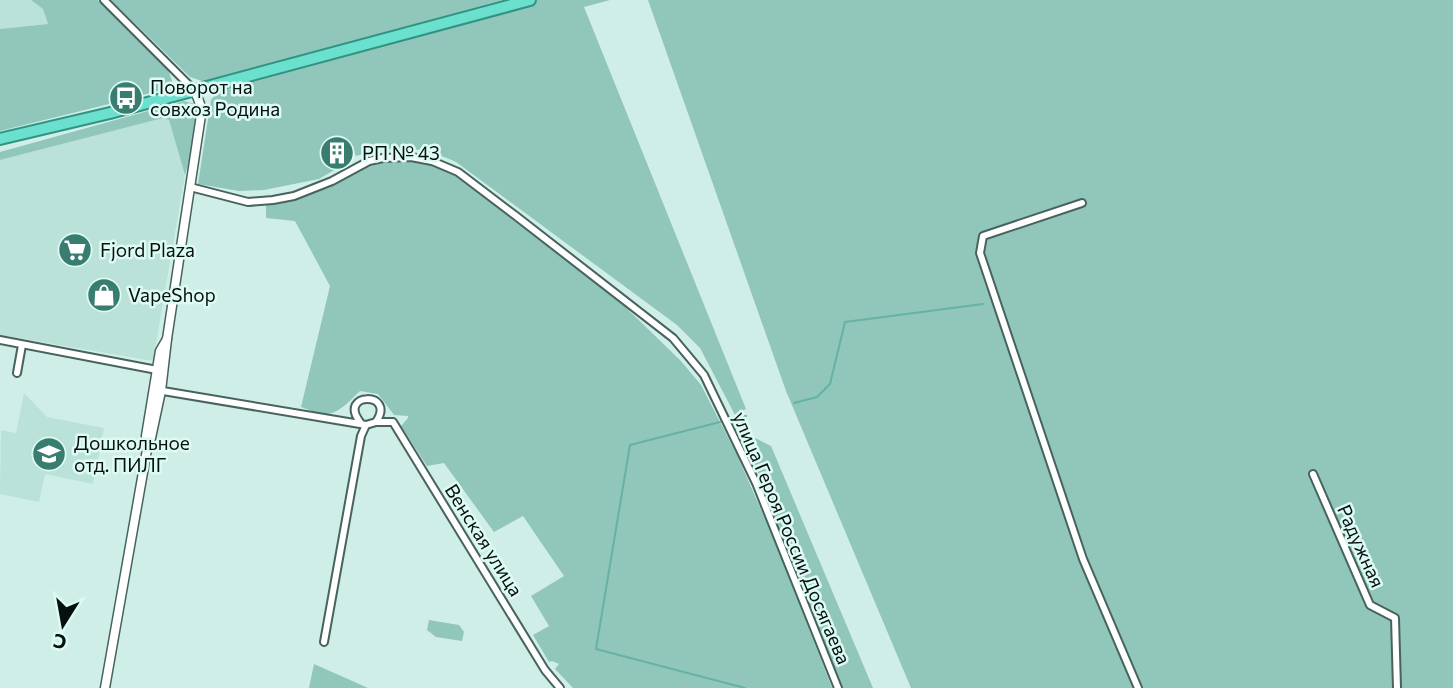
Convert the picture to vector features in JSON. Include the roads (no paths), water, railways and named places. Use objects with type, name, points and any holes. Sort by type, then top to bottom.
[{"type":"highway","points":[[0,139],[195,91],[530,0]]},
{"type":"street","points":[[104,0],[195,91],[201,115],[151,438],[106,688]]},
{"type":"street","name":"улица Героя России Досягаева","points":[[190,187],[248,202],[273,200],[294,196],[332,181],[369,161],[411,157],[432,160],[458,172],[516,216],[673,338],[704,375],[756,483],[838,688]]},
{"type":"street","points":[[1082,203],[983,236],[980,253],[1083,559],[1138,688]]},
{"type":"street","points":[[157,391],[160,351],[167,339]]},
{"type":"street","points":[[0,340],[157,370]]},
{"type":"street","points":[[17,373],[22,345]]},
{"type":"street","points":[[157,391],[363,424],[376,422],[380,415],[380,407],[375,400],[367,398],[359,401],[355,407],[355,416],[363,424]]},
{"type":"street","name":"Венская улица","points":[[376,422],[393,422],[545,670],[560,688]]},
{"type":"street","points":[[324,642],[363,424]]},
{"type":"street","name":"Радужная","points":[[1313,474],[1370,605],[1395,618],[1397,688]]},
{"type":"waterway","points":[[794,403],[817,397],[830,384],[845,322],[983,304]]},
{"type":"waterway","points":[[731,419],[746,416]]},
{"type":"waterway","points":[[720,422],[630,445],[596,649],[745,688]]},
{"type":"place","name":"Поворот на совхоз Родина","points":[[126,98]]},
{"type":"place","name":"РП № 43","points":[[337,153]]},
{"type":"place","name":"Fjord Plaza","points":[[75,250]]},
{"type":"place","name":"VapeShop","points":[[104,295]]},
{"type":"place","name":"Дошкольное отд. ПИЛГ","points":[[49,454]]}]
